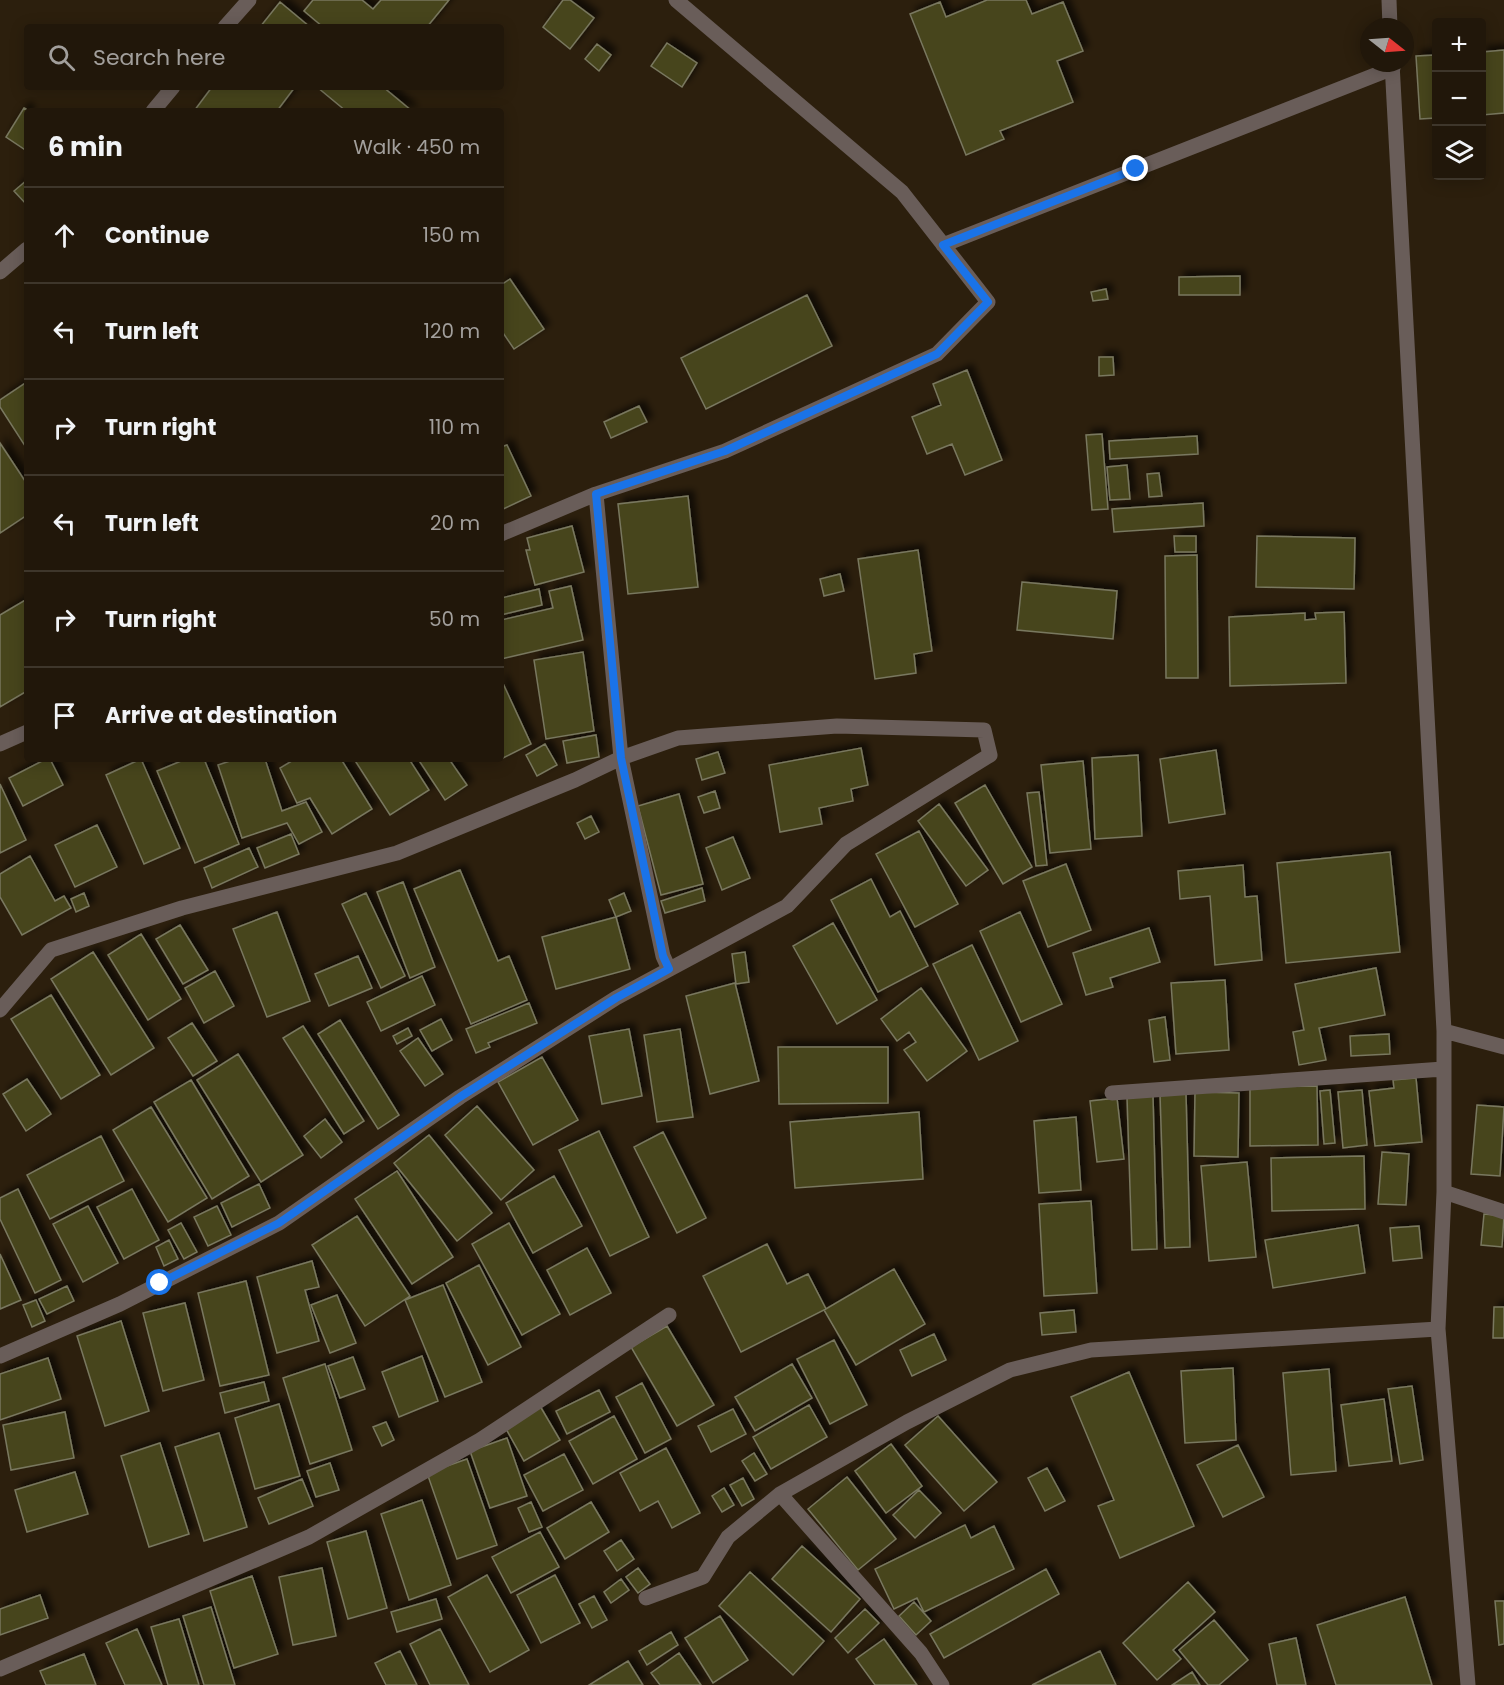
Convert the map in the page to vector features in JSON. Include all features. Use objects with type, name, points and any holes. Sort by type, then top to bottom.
[{"type":"street","points":[[228,24],[249,0]]},
{"type":"street","points":[[504,533],[596,494],[725,451],[937,354],[988,302],[902,192],[676,0]]},
{"type":"street","points":[[1389,0],[1390,18]]},
{"type":"street","points":[[943,245],[1375,72]]},
{"type":"street","points":[[1392,72],[1444,1031],[1444,1192],[1438,1329],[1468,1685]]},
{"type":"street","points":[[156,108],[170,90]]},
{"type":"street","points":[[0,272],[24,252]]},
{"type":"street","points":[[596,494],[621,758],[663,956],[669,969]]},
{"type":"street","points":[[0,1010],[51,950],[182,908],[397,853],[575,780],[621,758],[678,738],[837,726],[984,730],[990,755],[846,844],[787,906],[616,998],[460,1097],[279,1223],[120,1304],[0,1356]]},
{"type":"street","points":[[0,744],[24,733]]},
{"type":"street","points":[[1444,1031],[1504,1047]]},
{"type":"street","points":[[1112,1093],[1443,1069]]},
{"type":"street","points":[[1444,1192],[1504,1212]]},
{"type":"street","points":[[0,1669],[309,1537],[480,1440],[669,1315]]},
{"type":"street","points":[[646,1598],[703,1577],[728,1537],[780,1494],[907,1422],[1010,1370],[1091,1350],[1438,1329]]},
{"type":"street","points":[[780,1494],[921,1653],[942,1685]]},
{"type":"building","points":[[313,0],[362,0],[373,9],[381,0],[449,0],[429,24],[319,24],[304,11]]},
{"type":"building","points":[[563,0],[570,0],[594,18],[570,49],[543,27]]},
{"type":"building","points":[[987,0],[1026,0],[1032,14],[1063,2],[1083,51],[1057,61],[1073,102],[1000,131],[1004,139],[966,155],[910,14],[940,2],[946,17]]},
{"type":"building","points":[[280,2],[306,24],[262,24]]},
{"type":"building","points":[[667,43],[697,63],[682,87],[651,66]]},
{"type":"building","points":[[597,44],[611,55],[599,71],[585,59]]},
{"type":"building","points":[[1504,50],[1504,113],[1486,115],[1486,52]]},
{"type":"building","points":[[1432,55],[1432,118],[1420,119],[1416,56]]},
{"type":"building","points":[[210,90],[293,90],[279,108],[196,108]]},
{"type":"building","points":[[321,90],[387,90],[408,108],[342,108]]},
{"type":"building","points":[[24,108],[24,149],[6,137]]},
{"type":"building","points":[[24,183],[24,202],[14,191]]},
{"type":"building","points":[[1240,276],[1240,295],[1179,295],[1179,277]]},
{"type":"building","points":[[510,279],[544,329],[514,349],[504,334],[504,283]]},
{"type":"building","points":[[1106,289],[1108,299],[1093,301],[1091,292]]},
{"type":"building","points":[[807,295],[832,346],[706,409],[681,358]]},
{"type":"building","points":[[1099,357],[1113,357],[1114,375],[1099,376]]},
{"type":"building","points":[[967,370],[1002,460],[965,475],[952,444],[927,454],[912,417],[941,405],[933,384]]},
{"type":"building","points":[[24,384],[24,444],[0,407],[0,400]]},
{"type":"building","points":[[639,406],[647,422],[611,438],[604,422]]},
{"type":"building","points":[[1102,434],[1108,509],[1092,510],[1086,435]]},
{"type":"building","points":[[1197,436],[1198,454],[1110,459],[1109,441]]},
{"type":"building","points":[[0,443],[24,479],[24,517],[0,533]]},
{"type":"building","points":[[507,445],[531,496],[504,509],[504,446]]},
{"type":"building","points":[[1127,465],[1130,499],[1110,500],[1107,467]]},
{"type":"building","points":[[1159,473],[1162,496],[1149,497],[1147,474]]},
{"type":"building","points":[[688,496],[698,587],[628,594],[618,504]]},
{"type":"building","points":[[1203,503],[1204,526],[1114,532],[1112,509]]},
{"type":"building","points":[[572,526],[584,572],[535,585],[526,550],[530,550],[527,538]]},
{"type":"building","points":[[1174,536],[1196,536],[1196,552],[1175,552]]},
{"type":"building","points":[[1257,536],[1355,538],[1354,589],[1256,587]]},
{"type":"building","points":[[918,550],[932,651],[914,654],[916,673],[875,679],[858,559]]},
{"type":"building","points":[[1197,555],[1198,678],[1166,678],[1165,556]]},
{"type":"building","points":[[840,574],[844,591],[824,596],[820,579]]},
{"type":"building","points":[[1022,582],[1117,591],[1113,639],[1017,630]]},
{"type":"building","points":[[571,586],[583,640],[504,658],[504,619],[553,608],[549,591]]},
{"type":"building","points":[[539,589],[542,605],[504,614],[504,597]]},
{"type":"building","points":[[24,601],[24,693],[0,707],[0,615]]},
{"type":"building","points":[[1344,612],[1346,683],[1230,686],[1229,617],[1305,613],[1305,620],[1316,619],[1315,613]]},
{"type":"building","points":[[583,652],[594,731],[546,739],[534,660]]},
{"type":"building","points":[[504,686],[531,744],[504,758]]},
{"type":"building","points":[[596,735],[599,757],[567,763],[563,741]]},
{"type":"building","points":[[545,744],[557,765],[537,776],[526,755]]},
{"type":"building","points":[[861,748],[868,785],[851,789],[853,801],[819,808],[822,824],[780,832],[769,765]]},
{"type":"building","points":[[1216,750],[1225,814],[1169,823],[1160,759]]},
{"type":"building","points":[[718,752],[725,773],[702,780],[696,759]]},
{"type":"building","points":[[1138,755],[1142,836],[1095,839],[1092,758]]},
{"type":"building","points":[[1083,761],[1091,849],[1050,853],[1041,765]]},
{"type":"building","points":[[40,762],[52,762],[63,785],[23,806],[9,778]]},
{"type":"building","points":[[134,762],[142,762],[180,848],[144,864],[106,775]]},
{"type":"building","points":[[179,762],[205,762],[239,844],[195,863],[157,771]]},
{"type":"building","points":[[227,762],[266,762],[282,811],[306,802],[322,832],[299,844],[287,823],[242,838],[218,765]]},
{"type":"building","points":[[290,762],[343,762],[372,809],[332,834],[310,798],[297,803],[280,768]]},
{"type":"building","points":[[356,762],[411,762],[429,790],[390,815]]},
{"type":"building","points":[[420,762],[451,762],[467,785],[445,800]]},
{"type":"building","points":[[0,784],[26,840],[0,853]]},
{"type":"building","points":[[985,785],[1032,867],[1003,884],[955,803]]},
{"type":"building","points":[[715,791],[720,808],[704,813],[698,797]]},
{"type":"building","points":[[1039,792],[1047,865],[1036,866],[1027,793]]},
{"type":"building","points":[[679,794],[703,884],[661,895],[638,806]]},
{"type":"building","points":[[939,804],[988,870],[966,886],[918,821]]},
{"type":"building","points":[[591,816],[599,832],[585,839],[577,823]]},
{"type":"building","points":[[97,825],[117,867],[75,887],[55,845]]},
{"type":"building","points":[[919,831],[958,904],[915,927],[876,854]]},
{"type":"building","points":[[291,834],[299,854],[265,868],[257,848]]},
{"type":"building","points":[[733,837],[750,878],[722,890],[706,848]]},
{"type":"building","points":[[249,848],[258,867],[212,888],[204,868]]},
{"type":"building","points":[[1390,852],[1400,952],[1286,963],[1277,863]]},
{"type":"building","points":[[30,856],[55,901],[64,896],[71,908],[22,935],[0,897],[0,874]]},
{"type":"building","points":[[1066,864],[1091,930],[1048,947],[1023,881]]},
{"type":"building","points":[[1243,865],[1245,897],[1257,896],[1262,960],[1215,965],[1210,896],[1180,899],[1178,871]]},
{"type":"building","points":[[460,870],[498,961],[509,956],[527,1000],[471,1024],[414,889]]},
{"type":"building","points":[[871,879],[890,917],[900,911],[928,966],[878,992],[831,900]]},
{"type":"building","points":[[403,882],[435,967],[410,978],[377,892]]},
{"type":"building","points":[[702,888],[705,901],[665,913],[661,901]]},
{"type":"building","points":[[84,893],[89,906],[76,912],[71,899]]},
{"type":"building","points":[[366,893],[405,976],[381,988],[342,904]]},
{"type":"building","points":[[624,893],[631,911],[616,917],[609,900]]},
{"type":"building","points":[[277,912],[310,1001],[267,1017],[233,929]]},
{"type":"building","points":[[1020,912],[1062,1004],[1021,1022],[980,931]]},
{"type":"building","points":[[616,917],[630,969],[556,989],[542,937]]},
{"type":"building","points":[[833,923],[877,1000],[837,1024],[793,946]]},
{"type":"building","points":[[180,925],[208,970],[183,984],[156,939]]},
{"type":"building","points":[[1149,928],[1160,962],[1110,978],[1113,987],[1086,995],[1073,953]]},
{"type":"building","points":[[141,934],[181,999],[148,1020],[108,955]]},
{"type":"building","points":[[972,945],[1018,1041],[979,1060],[933,964]]},
{"type":"building","points":[[93,952],[154,1048],[111,1075],[51,979]]},
{"type":"building","points":[[745,952],[749,982],[736,984],[732,954]]},
{"type":"building","points":[[358,956],[372,988],[329,1006],[315,974]]},
{"type":"building","points":[[1376,968],[1385,1015],[1319,1028],[1326,1060],[1299,1065],[1293,1032],[1304,1030],[1295,984]]},
{"type":"building","points":[[215,971],[234,1006],[204,1023],[185,988]]},
{"type":"building","points":[[422,976],[435,1005],[381,1031],[367,1002]]},
{"type":"building","points":[[1225,980],[1229,1050],[1176,1054],[1171,983]]},
{"type":"building","points":[[735,983],[759,1081],[710,1094],[686,996]]},
{"type":"building","points":[[921,988],[967,1051],[927,1081],[904,1050],[916,1042],[909,1032],[897,1041],[881,1019]]},
{"type":"building","points":[[51,995],[100,1075],[61,1099],[11,1019]]},
{"type":"building","points":[[529,1003],[537,1023],[488,1043],[490,1047],[476,1053],[466,1029]]},
{"type":"building","points":[[1165,1017],[1170,1060],[1154,1062],[1149,1020]]},
{"type":"building","points":[[441,1019],[452,1040],[432,1051],[420,1030]]},
{"type":"building","points":[[340,1020],[399,1115],[378,1129],[318,1034]]},
{"type":"building","points":[[192,1023],[217,1061],[193,1076],[168,1038]]},
{"type":"building","points":[[303,1026],[364,1121],[344,1134],[283,1038]]},
{"type":"building","points":[[408,1028],[412,1036],[397,1044],[393,1036]]},
{"type":"building","points":[[629,1029],[642,1096],[602,1104],[589,1036]]},
{"type":"building","points":[[680,1029],[693,1117],[657,1122],[644,1035]]},
{"type":"building","points":[[1389,1034],[1390,1054],[1351,1056],[1350,1036]]},
{"type":"building","points":[[418,1038],[443,1074],[425,1086],[400,1051]]},
{"type":"building","points":[[778,1047],[888,1047],[888,1103],[779,1104]]},
{"type":"building","points":[[238,1054],[303,1155],[261,1182],[197,1080]]},
{"type":"building","points":[[542,1057],[578,1120],[533,1145],[498,1082]]},
{"type":"building","points":[[1416,1078],[1422,1142],[1375,1146],[1369,1091],[1394,1088],[1393,1080]]},
{"type":"building","points":[[27,1079],[51,1114],[26,1131],[3,1094]]},
{"type":"building","points":[[191,1080],[249,1176],[212,1199],[154,1102]]},
{"type":"building","points":[[1317,1086],[1318,1145],[1250,1146],[1250,1087]]},
{"type":"building","points":[[1330,1090],[1335,1143],[1324,1144],[1320,1091]]},
{"type":"building","points":[[1362,1090],[1367,1145],[1343,1148],[1338,1092]]},
{"type":"building","points":[[1195,1092],[1239,1093],[1238,1157],[1194,1156]]},
{"type":"building","points":[[1160,1094],[1186,1094],[1190,1247],[1165,1248]]},
{"type":"building","points":[[1153,1096],[1157,1249],[1132,1250],[1127,1097]]},
{"type":"building","points":[[1117,1098],[1124,1159],[1097,1162],[1090,1101]]},
{"type":"building","points":[[1477,1105],[1504,1107],[1500,1176],[1471,1174]]},
{"type":"building","points":[[477,1106],[534,1170],[501,1200],[445,1135]]},
{"type":"building","points":[[151,1107],[207,1198],[168,1222],[113,1130]]},
{"type":"building","points":[[919,1112],[923,1179],[795,1188],[790,1122]]},
{"type":"building","points":[[1076,1117],[1081,1190],[1039,1193],[1034,1121]]},
{"type":"building","points":[[325,1119],[342,1142],[321,1158],[304,1136]]},
{"type":"building","points":[[599,1131],[649,1237],[610,1256],[559,1150]]},
{"type":"building","points":[[663,1132],[706,1218],[677,1233],[634,1147]]},
{"type":"building","points":[[429,1135],[492,1213],[457,1241],[394,1163]]},
{"type":"building","points":[[101,1136],[124,1181],[50,1219],[27,1175]]},
{"type":"building","points":[[1382,1152],[1409,1154],[1406,1205],[1378,1204]]},
{"type":"building","points":[[1364,1156],[1365,1209],[1272,1211],[1271,1158]]},
{"type":"building","points":[[1247,1162],[1256,1257],[1209,1261],[1201,1166]]},
{"type":"building","points":[[397,1171],[453,1257],[412,1284],[355,1199]]},
{"type":"building","points":[[554,1176],[582,1226],[533,1253],[506,1203]]},
{"type":"building","points":[[259,1184],[270,1208],[232,1227],[221,1203]]},
{"type":"building","points":[[18,1189],[61,1280],[35,1293],[0,1219],[0,1198]]},
{"type":"building","points":[[132,1189],[159,1240],[124,1259],[97,1207]]},
{"type":"building","points":[[1091,1201],[1097,1293],[1044,1296],[1039,1204]]},
{"type":"building","points":[[88,1206],[118,1263],[83,1282],[53,1224]]},
{"type":"building","points":[[217,1206],[231,1235],[208,1246],[194,1217]]},
{"type":"building","points":[[1484,1214],[1504,1216],[1502,1247],[1481,1245]]},
{"type":"building","points":[[357,1216],[410,1296],[365,1326],[312,1245]]},
{"type":"building","points":[[181,1223],[197,1252],[184,1259],[168,1230]]},
{"type":"building","points":[[509,1223],[560,1314],[522,1335],[472,1244]]},
{"type":"building","points":[[1358,1225],[1365,1273],[1273,1288],[1265,1240]]},
{"type":"building","points":[[1419,1226],[1422,1258],[1393,1261],[1390,1228]]},
{"type":"building","points":[[169,1240],[178,1259],[164,1266],[156,1247]]},
{"type":"building","points":[[767,1244],[787,1284],[808,1274],[826,1309],[741,1352],[703,1276]]},
{"type":"building","points":[[587,1248],[611,1293],[570,1315],[547,1270]]},
{"type":"building","points":[[0,1254],[21,1300],[0,1309]]},
{"type":"building","points":[[312,1261],[319,1287],[305,1290],[319,1341],[277,1353],[257,1277]]},
{"type":"building","points":[[479,1265],[521,1347],[488,1365],[446,1283]]},
{"type":"building","points":[[894,1269],[925,1324],[856,1365],[824,1310]]},
{"type":"building","points":[[246,1281],[269,1375],[220,1386],[198,1293]]},
{"type":"building","points":[[443,1285],[482,1382],[445,1397],[405,1300]]},
{"type":"building","points":[[67,1286],[74,1301],[47,1314],[39,1299]]},
{"type":"building","points":[[337,1295],[356,1343],[330,1353],[311,1305]]},
{"type":"building","points":[[36,1300],[45,1321],[32,1327],[23,1305]]},
{"type":"building","points":[[185,1303],[204,1380],[163,1391],[143,1313]]},
{"type":"building","points":[[1494,1307],[1504,1307],[1504,1338],[1493,1338]]},
{"type":"building","points":[[1074,1310],[1076,1332],[1042,1335],[1040,1313]]},
{"type":"building","points":[[121,1321],[149,1411],[105,1426],[77,1336]]},
{"type":"building","points":[[667,1326],[714,1405],[677,1426],[631,1347]]},
{"type":"building","points":[[934,1334],[946,1360],[912,1376],[900,1350]]},
{"type":"building","points":[[834,1340],[867,1405],[830,1424],[797,1359]]},
{"type":"building","points":[[422,1356],[438,1401],[399,1417],[382,1372]]},
{"type":"building","points":[[353,1357],[365,1389],[340,1398],[328,1366]]},
{"type":"building","points":[[48,1358],[61,1399],[0,1420],[0,1374]]},
{"type":"building","points":[[325,1364],[352,1450],[310,1464],[283,1378]]},
{"type":"building","points":[[792,1364],[812,1398],[755,1431],[735,1397]]},
{"type":"building","points":[[1233,1368],[1236,1440],[1185,1443],[1181,1371]]},
{"type":"building","points":[[1329,1369],[1336,1471],[1291,1475],[1283,1373]]},
{"type":"building","points":[[1129,1372],[1194,1526],[1120,1558],[1098,1506],[1114,1500],[1071,1397]]},
{"type":"building","points":[[264,1382],[269,1401],[225,1413],[220,1393]]},
{"type":"building","points":[[642,1383],[671,1439],[645,1453],[616,1397]]},
{"type":"building","points":[[1412,1386],[1423,1460],[1400,1464],[1388,1389]]},
{"type":"building","points":[[599,1390],[610,1412],[567,1434],[556,1411]]},
{"type":"building","points":[[1384,1399],[1392,1461],[1349,1466],[1341,1405]]},
{"type":"building","points":[[279,1404],[300,1476],[255,1489],[235,1418]]},
{"type":"building","points":[[809,1405],[827,1437],[771,1469],[753,1437]]},
{"type":"building","points":[[540,1406],[560,1440],[524,1461],[505,1427]]},
{"type":"building","points":[[733,1409],[746,1434],[711,1452],[698,1426]]},
{"type":"building","points":[[65,1412],[74,1458],[11,1470],[3,1425]]},
{"type":"building","points":[[614,1416],[637,1459],[593,1484],[569,1441]]},
{"type":"building","points":[[938,1416],[997,1482],[964,1511],[905,1445]]},
{"type":"building","points":[[386,1422],[394,1440],[382,1446],[373,1427]]},
{"type":"building","points":[[219,1433],[247,1527],[204,1541],[175,1447]]},
{"type":"building","points":[[507,1438],[527,1496],[490,1508],[470,1451]]},
{"type":"building","points":[[160,1443],[189,1534],[149,1547],[121,1456]]},
{"type":"building","points":[[891,1444],[922,1486],[886,1513],[855,1471]]},
{"type":"building","points":[[1238,1445],[1264,1497],[1223,1517],[1197,1465]]},
{"type":"building","points":[[666,1448],[700,1513],[672,1528],[658,1501],[640,1511],[620,1473]]},
{"type":"building","points":[[754,1453],[767,1474],[755,1481],[742,1461]]},
{"type":"building","points":[[564,1454],[583,1490],[543,1511],[524,1475]]},
{"type":"building","points":[[467,1459],[497,1545],[457,1559],[427,1473]]},
{"type":"building","points":[[330,1463],[339,1490],[316,1497],[307,1471]]},
{"type":"building","points":[[1047,1468],[1065,1501],[1045,1511],[1028,1478]]},
{"type":"building","points":[[75,1472],[88,1514],[27,1532],[15,1490]]},
{"type":"building","points":[[847,1477],[896,1539],[858,1570],[808,1509]]},
{"type":"building","points":[[743,1478],[754,1499],[742,1506],[730,1485]]},
{"type":"building","points":[[302,1479],[313,1506],[269,1524],[258,1498]]},
{"type":"building","points":[[724,1488],[734,1505],[722,1512],[712,1496]]},
{"type":"building","points":[[919,1490],[941,1513],[915,1538],[893,1515]]},
{"type":"building","points":[[422,1500],[451,1585],[409,1600],[381,1514]]},
{"type":"building","points":[[531,1502],[542,1527],[529,1532],[518,1508]]},
{"type":"building","points":[[591,1502],[609,1532],[565,1559],[547,1528]]},
{"type":"building","points":[[965,1525],[971,1538],[994,1526],[1014,1569],[924,1612],[917,1598],[894,1609],[875,1569]]},
{"type":"building","points":[[366,1531],[387,1608],[348,1619],[327,1542]]},
{"type":"building","points":[[540,1532],[559,1567],[511,1593],[492,1557]]},
{"type":"building","points":[[621,1540],[634,1559],[617,1571],[604,1551]]},
{"type":"building","points":[[802,1546],[860,1599],[831,1632],[772,1579]]},
{"type":"building","points":[[322,1568],[336,1636],[293,1645],[279,1577]]},
{"type":"building","points":[[638,1568],[650,1584],[638,1593],[626,1577]]},
{"type":"building","points":[[1046,1569],[1059,1594],[944,1658],[930,1634]]},
{"type":"building","points":[[750,1572],[824,1641],[793,1675],[719,1606]]},
{"type":"building","points":[[487,1575],[529,1650],[490,1672],[448,1597]]},
{"type":"building","points":[[555,1575],[580,1623],[541,1643],[517,1595]]},
{"type":"building","points":[[252,1576],[278,1654],[234,1668],[210,1591]]},
{"type":"building","points":[[621,1579],[629,1590],[611,1603],[604,1592]]},
{"type":"building","points":[[1188,1582],[1215,1612],[1173,1650],[1181,1659],[1157,1680],[1123,1643]]},
{"type":"building","points":[[40,1595],[48,1618],[0,1635],[0,1609]]},
{"type":"building","points":[[594,1596],[607,1620],[592,1628],[579,1604]]},
{"type":"building","points":[[1405,1597],[1432,1685],[1336,1685],[1317,1625]]},
{"type":"building","points":[[436,1599],[442,1619],[397,1632],[391,1612]]},
{"type":"building","points":[[1495,1601],[1504,1601],[1504,1644],[1499,1645]]},
{"type":"building","points":[[914,1602],[931,1621],[916,1635],[899,1616]]},
{"type":"building","points":[[211,1607],[235,1685],[204,1685],[183,1616]]},
{"type":"building","points":[[865,1609],[879,1623],[848,1653],[835,1638]]},
{"type":"building","points":[[720,1616],[748,1660],[713,1683],[685,1638]]},
{"type":"building","points":[[179,1619],[199,1685],[168,1685],[151,1627]]},
{"type":"building","points":[[1214,1620],[1248,1660],[1219,1685],[1208,1685],[1179,1650]]},
{"type":"building","points":[[137,1629],[162,1685],[125,1685],[106,1643]]},
{"type":"building","points":[[440,1629],[469,1685],[430,1685],[410,1644]]},
{"type":"building","points":[[671,1632],[678,1645],[647,1665],[639,1651]]},
{"type":"building","points":[[1296,1638],[1306,1685],[1277,1685],[1269,1644]]},
{"type":"building","points":[[884,1639],[917,1685],[875,1685],[856,1659]]},
{"type":"building","points":[[400,1651],[417,1685],[386,1685],[375,1663]]},
{"type":"building","points":[[1100,1651],[1116,1685],[1032,1685]]},
{"type":"building","points":[[679,1653],[701,1685],[660,1685],[651,1673]]},
{"type":"building","points":[[84,1654],[96,1685],[46,1685],[40,1671]]},
{"type":"building","points":[[628,1661],[643,1685],[589,1685]]},
{"type":"building","points":[[1192,1672],[1200,1685],[1172,1685]]},
{"type":"route","points":[[160,1283],[279,1223],[460,1097],[616,998],[669,969],[663,956],[621,758],[596,494],[725,451],[937,354],[988,302],[943,245],[1136,169]]}]
